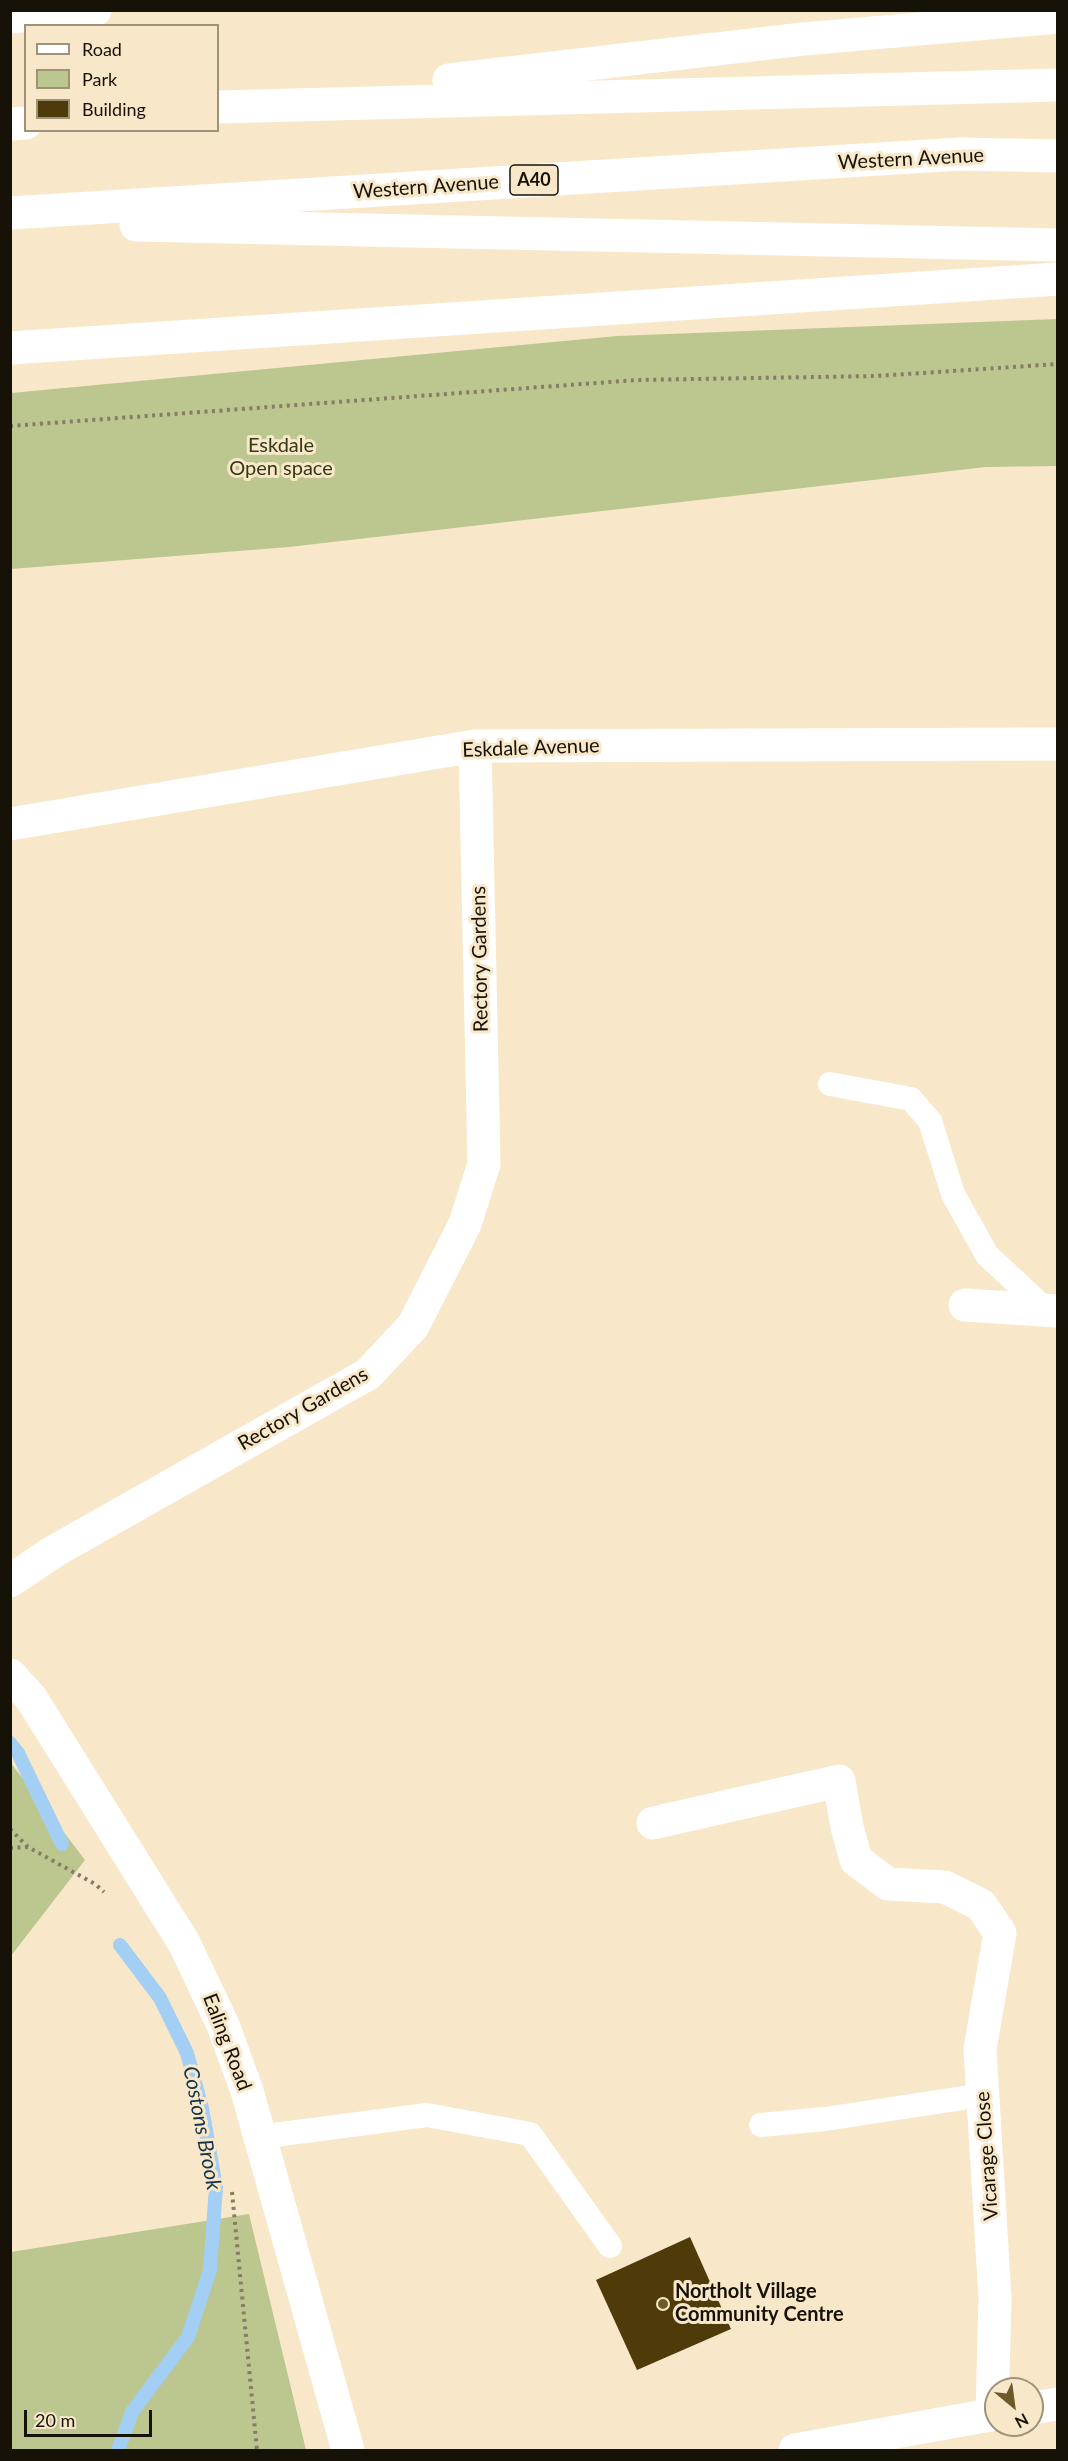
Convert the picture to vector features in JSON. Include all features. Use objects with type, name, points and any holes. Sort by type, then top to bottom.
[{"type":"main road","points":[[10,17],[95,10]]},
{"type":"main road","points":[[228,106],[803,39],[1058,17]]},
{"type":"main road","points":[[228,106],[1058,86]]},
{"type":"main road","name":"Western Avenue","points":[[10,213],[960,154],[1058,156]]},
{"type":"main road","points":[[10,222],[1058,245]]},
{"type":"main road","points":[[10,348],[1058,279]]},
{"type":"main road","name":"Eskdale Avenue","points":[[10,824],[475,746],[1058,744]]},
{"type":"main road","name":"Rectory Gardens","points":[[10,1581],[53,1552],[368,1374],[413,1326],[465,1224],[484,1164],[475,746]]},
{"type":"main road","points":[[965,1305],[1052,1310]]},
{"type":"main road","name":"Ealing Road","points":[[10,1675],[31,1698],[184,1943],[223,2025],[247,2091],[348,2451]]},
{"type":"main road","name":"Vicarage Close","points":[[653,1823],[839,1781],[847,1827],[856,1860],[888,1884],[945,1887],[981,1905],[1000,1933],[980,2049],[995,2298],[994,2377]]},
{"type":"main road","points":[[795,2451],[984,2416]]},
{"type":"lane","points":[[830,1084],[911,1099],[930,1121],[953,1194],[987,1255],[1052,1310]]},
{"type":"lane","points":[[761,2125],[825,2119],[983,2095]]},
{"type":"lane","points":[[259,2137],[427,2115],[530,2134],[610,2246]]},
{"type":"path","points":[[10,426],[637,380],[876,376],[1058,364]]},
{"type":"path","points":[[10,1829],[28,1847],[95,1884],[111,1898]]},
{"type":"path","points":[[10,1848],[28,1847]]},
{"type":"path","points":[[231,2181],[245,2306],[256,2451]]},
{"type":"green space","name":"Eskdale Open space","points":[[1057,319],[1057,466],[986,467],[289,547],[11,569],[11,393],[617,336]]},
{"type":"green space","points":[[11,1763],[85,1860],[11,1956]]},
{"type":"green space","points":[[249,2214],[306,2450],[11,2450],[11,2252]]},
{"type":"building","name":"Northolt Village Community Centre","points":[[690,2237],[731,2329],[637,2370],[596,2280]]},
{"type":"waterway","name":"Costons Brook","points":[[10,1743],[18,1753],[62,1844]]},
{"type":"waterway","name":"Costons Brook","points":[[118,2450],[132,2412],[188,2337],[210,2270],[216,2187],[202,2108],[187,2053],[160,1998],[120,1945]]},
{"type":"place","name":"Northolt Village Community Centre","points":[[663,2304]]}]
